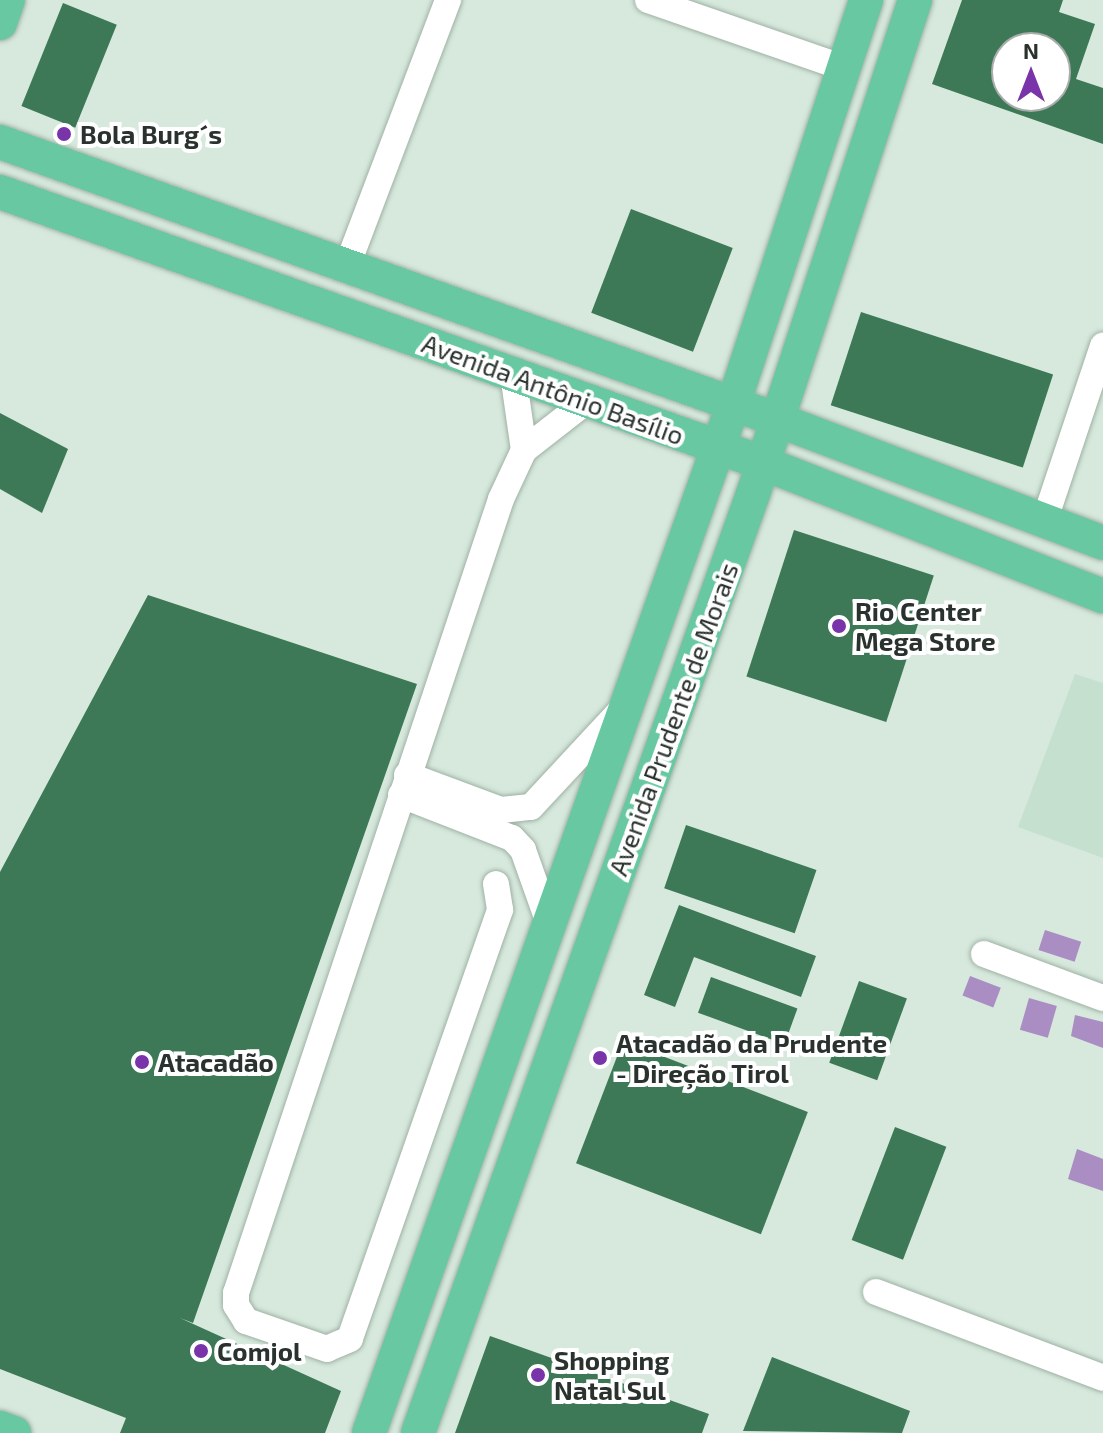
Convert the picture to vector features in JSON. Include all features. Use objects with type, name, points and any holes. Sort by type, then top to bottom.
[{"type":"main road","name":"Avenida Prudente de Morais","points":[[369,1433],[733,405],[866,0]]},
{"type":"main road","name":"Avenida Prudente de Morais","points":[[418,1433],[778,420],[915,0]]},
{"type":"main road","name":"Avenida Antônio Basílio","points":[[0,142],[778,420],[1103,543]]},
{"type":"main road","name":"Avenida Antônio Basílio","points":[[0,192],[763,463],[1103,596]]},
{"type":"main road","points":[[0,1428],[14,1433]]},
{"type":"street","points":[[347,266],[448,0]]},
{"type":"street","points":[[648,0],[844,68]]},
{"type":"street","points":[[1044,522],[1103,346]]},
{"type":"street","points":[[513,374],[524,450]]},
{"type":"street","points":[[496,884],[500,910],[350,1339],[327,1349],[246,1321],[236,1305],[236,1293],[501,499],[524,450],[587,401]]},
{"type":"street","points":[[404,785],[501,810],[531,807],[627,703]]},
{"type":"street","points":[[404,785],[512,838],[523,850],[549,923]]},
{"type":"street","points":[[984,954],[1103,998]]},
{"type":"street","points":[[876,1292],[1103,1378]]},
{"type":"shaded area","points":[[1075,674],[1103,683],[1103,858],[1018,827]]},
{"type":"shaded area","points":[[1045,930],[1081,942],[1075,962],[1039,950]]},
{"type":"shaded area","points":[[970,976],[1001,988],[993,1007],[962,996]]},
{"type":"shaded area","points":[[1029,998],[1057,1006],[1048,1038],[1020,1030]]},
{"type":"shaded area","points":[[1075,1015],[1103,1022],[1103,1048],[1071,1036]]},
{"type":"shaded area","points":[[1077,1149],[1103,1159],[1103,1191],[1068,1179]]},
{"type":"building","points":[[962,0],[1063,0],[1059,12],[1095,24],[1076,79],[1103,88],[1103,144],[1012,112],[1071,112],[1071,32],[991,32],[991,105],[932,84]]},
{"type":"building","points":[[63,3],[117,25],[75,128],[21,106]]},
{"type":"building","points":[[631,209],[733,248],[693,352],[591,313]]},
{"type":"building","points":[[861,312],[1053,374],[1023,468],[831,405]]},
{"type":"building","points":[[0,413],[68,449],[42,513],[0,489]]},
{"type":"building","name":"Rio Center Mega Store","points":[[794,530],[934,575],[886,722],[746,676]]},
{"type":"building","name":"Atacadão","points":[[148,595],[417,684],[193,1323],[180,1318],[341,1391],[325,1433],[120,1433],[126,1418],[0,1369],[0,872]]},
{"type":"building","points":[[686,825],[816,870],[795,933],[664,888]]},
{"type":"building","points":[[679,905],[816,956],[801,997],[694,957],[675,1007],[644,995]]},
{"type":"building","points":[[711,977],[797,1008],[784,1044],[698,1013]]},
{"type":"building","points":[[859,981],[907,998],[877,1080],[829,1063]]},
{"type":"building","points":[[623,1041],[808,1112],[761,1234],[576,1163]]},
{"type":"building","points":[[895,1127],[946,1147],[903,1260],[852,1240]]},
{"type":"building","name":"Shopping Natal Sul","points":[[490,1336],[709,1414],[702,1433],[455,1433]]},
{"type":"building","points":[[772,1357],[910,1411],[902,1433],[743,1431]]},
{"type":"place","name":"Bola Burg´s","points":[[64,134]]},
{"type":"place","name":"Rio Center Mega Store","points":[[839,626]]},
{"type":"place","name":"Atacadão da Prudente - Direção Tirol","points":[[600,1058]]},
{"type":"place","name":"Atacadão","points":[[142,1062]]},
{"type":"place","name":"Comjol","points":[[201,1351]]},
{"type":"place","name":"Shopping Natal Sul","points":[[538,1375]]}]
